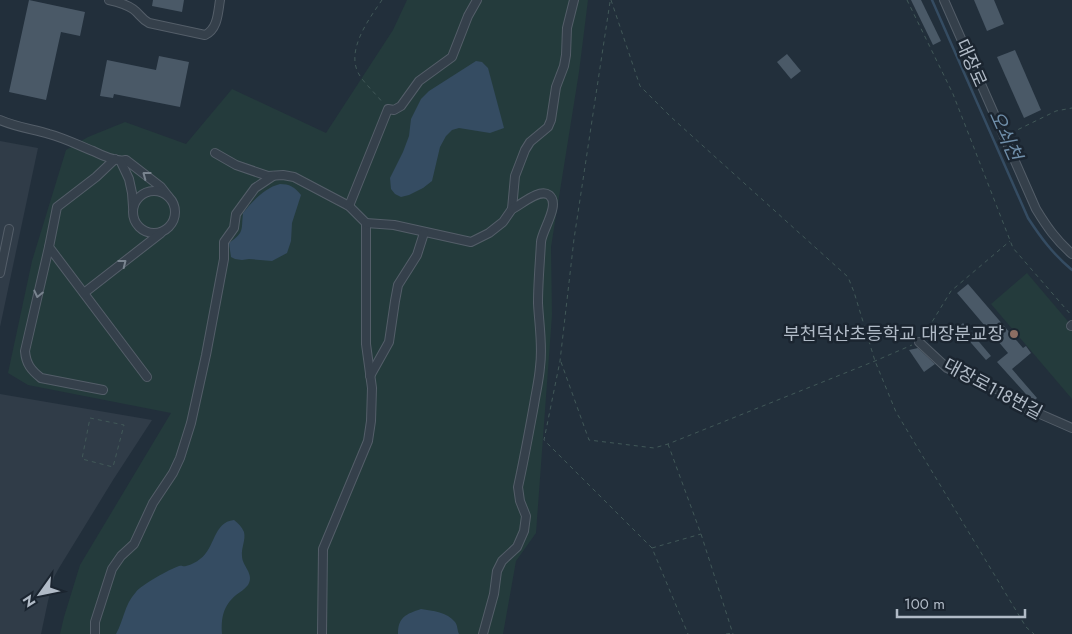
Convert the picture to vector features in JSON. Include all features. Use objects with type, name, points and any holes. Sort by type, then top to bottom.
[{"type":"street","points":[[110,0],[134,9],[142,20],[205,35],[214,29],[220,0]]},
{"type":"street","points":[[349,206],[388,109],[394,110],[401,106],[420,81],[452,57],[468,16],[477,0]]},
{"type":"street","points":[[215,153],[236,165],[268,176],[283,175],[294,177],[349,206],[366,223],[394,225],[470,242],[489,233],[504,222],[512,209],[515,176],[524,150],[530,142],[548,127],[551,120],[556,87],[565,60],[567,28],[574,0]]},
{"type":"street","name":"대장로","points":[[944,0],[1036,209],[1047,228],[1072,254]]},
{"type":"street","points":[[0,120],[12,126],[64,138],[99,154],[118,160],[126,160],[161,187],[175,207],[174,221],[169,227],[84,293]]},
{"type":"street","points":[[118,160],[129,179],[134,219],[143,230],[150,233],[164,231]]},
{"type":"street","points":[[103,390],[41,378],[29,367],[25,351],[57,207],[118,160]]},
{"type":"street","points":[[94,634],[95,622],[112,569],[121,556],[134,544],[153,503],[173,473],[180,458],[191,423],[206,355],[224,259],[224,242],[234,228],[236,214],[255,188],[275,175]]},
{"type":"street","points":[[133,212],[137,199],[142,194],[155,191],[162,192],[168,196]]},
{"type":"street","points":[[483,634],[494,594],[497,571],[502,561],[516,547],[524,531],[526,516],[520,501],[518,487],[541,367],[538,302],[542,238],[553,207],[549,195],[541,193],[512,209]]},
{"type":"street","points":[[322,634],[323,549],[368,441],[372,388],[366,344],[366,223]]},
{"type":"street","points":[[0,273],[10,229]]},
{"type":"street","points":[[370,377],[389,342],[398,285],[417,255],[424,233]]},
{"type":"street","points":[[49,247],[147,377]]},
{"type":"street","name":"대장로118번길","points":[[919,342],[947,368],[999,390],[1024,408],[1072,428]]},
{"type":"path","points":[[382,0],[367,23],[356,46],[356,63],[359,74],[388,109]]},
{"type":"path","points":[[611,0],[574,239],[560,361],[544,440],[652,548],[688,634]]},
{"type":"path","points":[[611,0],[640,86],[670,117],[848,277],[876,361],[896,412],[1026,627],[1034,634]]},
{"type":"path","points":[[907,0],[954,94],[1013,248],[1072,317]]},
{"type":"path","points":[[1004,136],[1056,111],[1072,108]]},
{"type":"path","points":[[560,361],[589,440],[654,448],[876,361],[919,342],[951,291],[1010,241]]},
{"type":"path","points":[[90,418],[124,425],[114,467],[82,460],[90,418]]},
{"type":"path","points":[[668,444],[702,534],[733,633],[726,634]]},
{"type":"path","points":[[652,548],[702,534]]},
{"type":"shaded area","points":[[0,141],[38,148],[0,327]]},
{"type":"shaded area","points":[[0,394],[152,420],[54,577],[41,634],[0,634]]},
{"type":"green space","points":[[407,0],[588,0],[579,72],[551,247],[552,315],[536,533],[516,561],[503,634],[60,634],[80,565],[171,413],[28,385],[8,373],[32,261],[66,150],[88,137],[125,122],[186,144],[232,89],[326,133],[393,30]]},
{"type":"green space","points":[[1027,273],[1072,326],[1072,399],[991,304]]},
{"type":"water","points":[[476,61],[482,62],[488,68],[504,128],[490,133],[459,128],[452,130],[440,147],[432,181],[409,195],[401,197],[395,194],[391,189],[390,178],[403,152],[409,136],[411,119],[421,99],[429,91]]},
{"type":"water","points":[[280,184],[292,186],[301,195],[292,223],[291,241],[287,253],[272,261],[242,260],[231,257],[229,243],[240,233],[243,213],[264,192]]},
{"type":"water","points":[[234,520],[244,532],[242,556],[250,581],[228,603],[222,623],[222,634],[116,634],[129,602],[139,589],[169,570],[189,565],[199,560],[205,555],[222,526]]},
{"type":"water","points":[[421,609],[448,616],[456,624],[459,634],[398,634],[401,620]]},
{"type":"building","points":[[29,0],[85,12],[80,36],[61,32],[46,100],[9,92]]},
{"type":"building","points":[[153,0],[184,0],[182,12],[152,6]]},
{"type":"building","points":[[911,0],[921,0],[941,41],[933,45]]},
{"type":"building","points":[[974,0],[994,0],[1004,24],[987,31]]},
{"type":"building","points":[[1015,50],[1041,110],[1024,118],[997,57]]},
{"type":"building","points":[[787,54],[801,71],[791,79],[777,62]]},
{"type":"building","points":[[159,56],[189,62],[180,107],[114,94],[113,98],[100,96],[107,60],[156,70]]},
{"type":"building","points":[[968,284],[1023,348],[1026,346],[1031,353],[1012,369],[1037,398],[1033,402],[997,362],[1008,353],[957,293]]},
{"type":"building","points":[[963,323],[991,356],[986,360],[958,328]]},
{"type":"building","points":[[918,348],[935,364],[924,372],[909,350]]},
{"type":"waterway","name":"오쇠천","points":[[932,0],[1028,218],[1048,245],[1072,270]]},
{"type":"place","name":"부천덕산초등학교 대장분교장","points":[[1014,334]]}]
